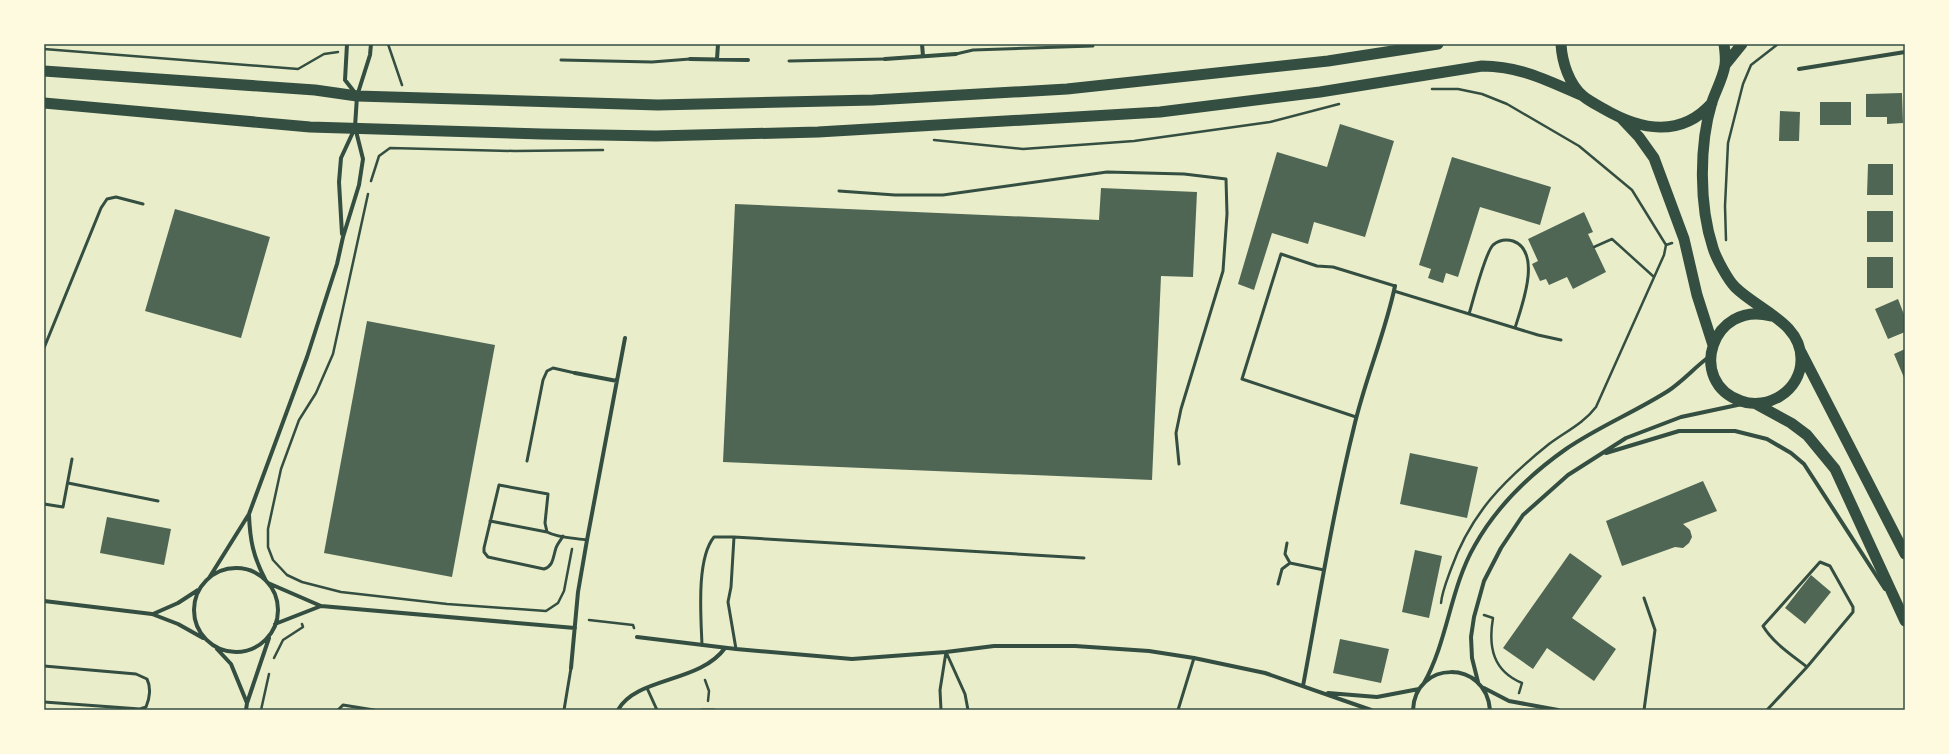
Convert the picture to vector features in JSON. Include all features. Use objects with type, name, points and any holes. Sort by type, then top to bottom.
[{"type":"highway","points":[[44,71],[315,90],[357,96],[658,104],[874,100],[1067,89],[1328,61],[1438,44]]},
{"type":"highway","points":[[1561,44],[1561,52],[1571,81],[1583,96]]},
{"type":"highway","points":[[1724,44],[1725,65]]},
{"type":"highway","points":[[1742,44],[1725,65],[1712,102],[1706,140],[1702,192],[1713,249],[1734,287],[1771,316],[1785,324],[1795,335],[1800,349],[1905,554]]},
{"type":"highway","points":[[44,103],[310,127],[656,136],[818,132],[1039,120],[1167,111],[1320,92],[1482,66],[1500,66],[1520,70],[1583,96],[1622,119],[1645,126],[1662,127],[1677,125],[1697,116],[1712,102]]},
{"type":"highway","points":[[1622,119],[1639,137],[1654,158],[1684,239],[1712,350],[1713,372],[1720,386],[1733,397],[1752,403],[1791,423],[1807,435],[1835,469],[1905,621]]},
{"type":"highway","points":[[1712,350],[1722,329],[1736,318],[1754,313],[1771,316]]},
{"type":"highway","points":[[1752,403],[1778,398],[1794,382],[1801,361],[1800,349]]},
{"type":"street","points":[[347,44],[345,80],[357,96]]},
{"type":"street","points":[[209,578],[249,514],[322,312],[337,264],[343,237],[360,185],[363,159],[355,127],[357,96],[370,55],[371,44]]},
{"type":"street","points":[[717,59],[718,44]]},
{"type":"street","points":[[922,44],[923,56]]},
{"type":"street","points":[[1799,69],[1905,52]]},
{"type":"street","points":[[885,59],[956,54]]},
{"type":"street","points":[[690,59],[748,60]]},
{"type":"street","points":[[343,237],[339,182],[341,158],[355,127]]},
{"type":"street","points":[[1303,686],[1338,494],[1356,417],[1394,289]]},
{"type":"street","points":[[572,668],[578,592],[625,338]]},
{"type":"street","points":[[1424,684],[1440,650],[1460,578],[1474,546],[1495,514],[1523,483],[1566,449],[1669,390],[1712,350]]},
{"type":"street","points":[[575,373],[617,381]]},
{"type":"street","points":[[1478,682],[1472,658],[1471,637],[1484,581],[1501,548],[1523,515],[1568,475],[1626,438],[1680,417],[1752,403]]},
{"type":"street","points":[[1602,454],[1679,431],[1735,431],[1767,439],[1778,445],[1804,464],[1905,621]]},
{"type":"street","points":[[215,647],[227,651],[241,652],[254,648],[265,641],[276,624],[278,607],[274,591],[254,556],[250,539],[249,514]]},
{"type":"street","points":[[152,614],[178,603],[198,590],[215,572],[227,568],[240,567],[254,571],[267,581],[321,606],[575,628]]},
{"type":"street","points":[[198,590],[194,602],[194,614],[197,628],[231,664],[247,703]]},
{"type":"street","points":[[44,601],[152,614],[183,626],[205,638]]},
{"type":"street","points":[[276,624],[321,606]]},
{"type":"street","points":[[246,710],[270,634]]},
{"type":"street","points":[[637,637],[725,648],[852,659],[946,652],[994,646],[1061,646],[1149,651],[1194,658],[1265,673],[1371,710]]},
{"type":"street","points":[[618,710],[623,701],[647,688],[693,672],[719,656],[725,648]]},
{"type":"street","points":[[1413,710],[1416,695],[1419,689],[1432,677],[1448,672],[1461,673],[1470,676],[1478,682],[1488,696],[1490,710]]},
{"type":"street","points":[[1482,687],[1492,693],[1518,702],[1556,710]]},
{"type":"street","points":[[1322,692],[1377,696],[1419,689]]},
{"type":"lane","points":[[956,54],[973,50],[1093,46]]},
{"type":"lane","points":[[561,60],[652,62],[690,59]]},
{"type":"lane","points":[[788,61],[885,59]]},
{"type":"lane","points":[[839,191],[895,196],[943,195],[1107,172],[1184,174],[1226,179],[1227,214],[1223,270],[1181,409],[1176,433],[1179,464]]},
{"type":"lane","points":[[44,348],[107,199],[116,197],[144,204]]},
{"type":"lane","points":[[1469,314],[1487,256],[1493,245],[1502,240],[1510,240],[1517,243],[1523,250],[1528,263],[1529,276],[1515,328]]},
{"type":"lane","points":[[1356,417],[1242,379],[1281,254],[1317,266],[1333,268],[1469,314],[1561,340]]},
{"type":"lane","points":[[527,461],[543,380],[547,370],[553,368],[575,373]]},
{"type":"lane","points":[[44,504],[63,507],[72,459]]},
{"type":"lane","points":[[68,483],[158,501]]},
{"type":"lane","points":[[547,532],[545,523],[549,499],[548,494],[499,485],[484,552],[488,557],[544,569],[552,564],[556,546],[563,536]]},
{"type":"lane","points":[[490,521],[547,532],[552,535],[587,540]]},
{"type":"lane","points":[[702,645],[700,599],[707,545],[714,537],[1084,558]]},
{"type":"lane","points":[[734,537],[731,587],[728,602],[736,649]]},
{"type":"lane","points":[[1287,543],[1284,554],[1290,563],[1324,570]]},
{"type":"lane","points":[[1767,710],[1807,667],[1853,612],[1853,607],[1830,566],[1820,562],[1763,626],[1777,642],[1807,667]]},
{"type":"lane","points":[[1278,584],[1282,569],[1290,563]]},
{"type":"lane","points":[[1644,598],[1655,630],[1644,710]]},
{"type":"lane","points":[[941,710],[940,690],[946,652]]},
{"type":"lane","points":[[946,652],[965,694],[968,710]]},
{"type":"lane","points":[[1178,710],[1194,658]]},
{"type":"lane","points":[[44,666],[136,674],[147,679],[149,690],[146,707],[140,709],[44,702]]},
{"type":"lane","points":[[564,710],[572,668]]},
{"type":"lane","points":[[647,688],[657,710]]},
{"type":"lane","points":[[338,710],[343,705],[374,710]]},
{"type":"lane","points":[[702,710],[714,710]]},
{"type":"path","points":[[388,44],[402,84],[402,97]]},
{"type":"path","points":[[1724,245],[1726,241],[1725,206],[1728,143],[1742,84],[1751,65],[1778,44]]},
{"type":"path","points":[[44,49],[298,69],[324,54],[335,51]]},
{"type":"path","points":[[1429,89],[1458,89],[1482,94],[1507,104],[1579,146],[1632,190],[1666,245],[1664,255],[1599,400],[1589,416],[1550,443],[1521,467],[1476,515],[1455,556],[1444,587],[1440,603],[1446,605]]},
{"type":"path","points":[[930,140],[1023,149],[1134,141],[1270,122],[1344,103]]},
{"type":"path","points":[[417,148],[418,130]]},
{"type":"path","points":[[370,182],[379,156],[390,148],[515,151],[610,150]]},
{"type":"path","points":[[369,189],[333,354],[316,393],[299,420],[283,462],[268,529],[268,547],[273,560],[287,574],[302,582],[341,592],[447,604],[546,611],[558,603],[564,591],[572,550]]},
{"type":"path","points":[[1594,247],[1612,239],[1654,278]]},
{"type":"path","points":[[1666,245],[1673,243]]},
{"type":"path","points":[[300,586],[302,582]]},
{"type":"path","points":[[1487,616],[1493,618],[1490,633],[1497,663],[1504,672],[1522,683],[1518,702]]},
{"type":"path","points":[[589,620],[633,626],[637,637]]},
{"type":"path","points":[[272,662],[283,640],[303,627],[301,623]]},
{"type":"path","points":[[261,710],[271,668]]},
{"type":"path","points":[[705,680],[710,690],[708,709]]},
{"type":"building","points":[[1902,93],[1903,123],[1887,124],[1887,117],[1866,117],[1866,94]]},
{"type":"building","points":[[1820,102],[1851,102],[1851,125],[1820,125]]},
{"type":"building","points":[[1780,111],[1800,112],[1799,141],[1779,141]]},
{"type":"building","points":[[1340,124],[1394,141],[1365,237],[1314,222],[1308,244],[1272,233],[1254,290],[1238,284],[1277,152],[1327,167]]},
{"type":"building","points":[[1452,157],[1551,187],[1540,225],[1480,207],[1458,277],[1446,273],[1443,283],[1428,278],[1431,269],[1419,265]]},
{"type":"building","points":[[1868,164],[1893,164],[1893,195],[1867,195]]},
{"type":"building","points":[[1101,188],[1197,192],[1193,277],[1161,276],[1152,480],[723,462],[735,204],[1099,220]]},
{"type":"building","points":[[175,209],[270,237],[241,338],[145,311]]},
{"type":"building","points":[[1867,211],[1893,211],[1893,242],[1867,242]]},
{"type":"building","points":[[1584,212],[1593,232],[1588,234],[1606,272],[1573,289],[1567,277],[1549,285],[1546,279],[1540,281],[1532,264],[1538,261],[1528,239]]},
{"type":"building","points":[[1867,257],[1893,257],[1893,288],[1867,288]]},
{"type":"building","points":[[1898,299],[1905,317],[1905,332],[1888,339],[1875,309]]},
{"type":"building","points":[[367,321],[495,345],[452,577],[324,553]]},
{"type":"building","points":[[1905,349],[1905,380],[1894,354]]},
{"type":"building","points":[[1410,453],[1478,467],[1467,518],[1400,504]]},
{"type":"building","points":[[1703,481],[1717,511],[1683,524],[1690,530],[1692,537],[1689,543],[1683,548],[1675,547],[1622,566],[1606,521]]},
{"type":"building","points":[[107,517],[171,529],[164,565],[100,553]]},
{"type":"building","points":[[1415,550],[1442,556],[1429,618],[1402,612]]},
{"type":"building","points":[[1570,553],[1602,576],[1572,618],[1616,649],[1594,681],[1547,648],[1533,669],[1503,648]]},
{"type":"building","points":[[1811,575],[1831,592],[1805,624],[1785,608]]},
{"type":"building","points":[[1340,639],[1389,649],[1381,683],[1333,673]]}]
